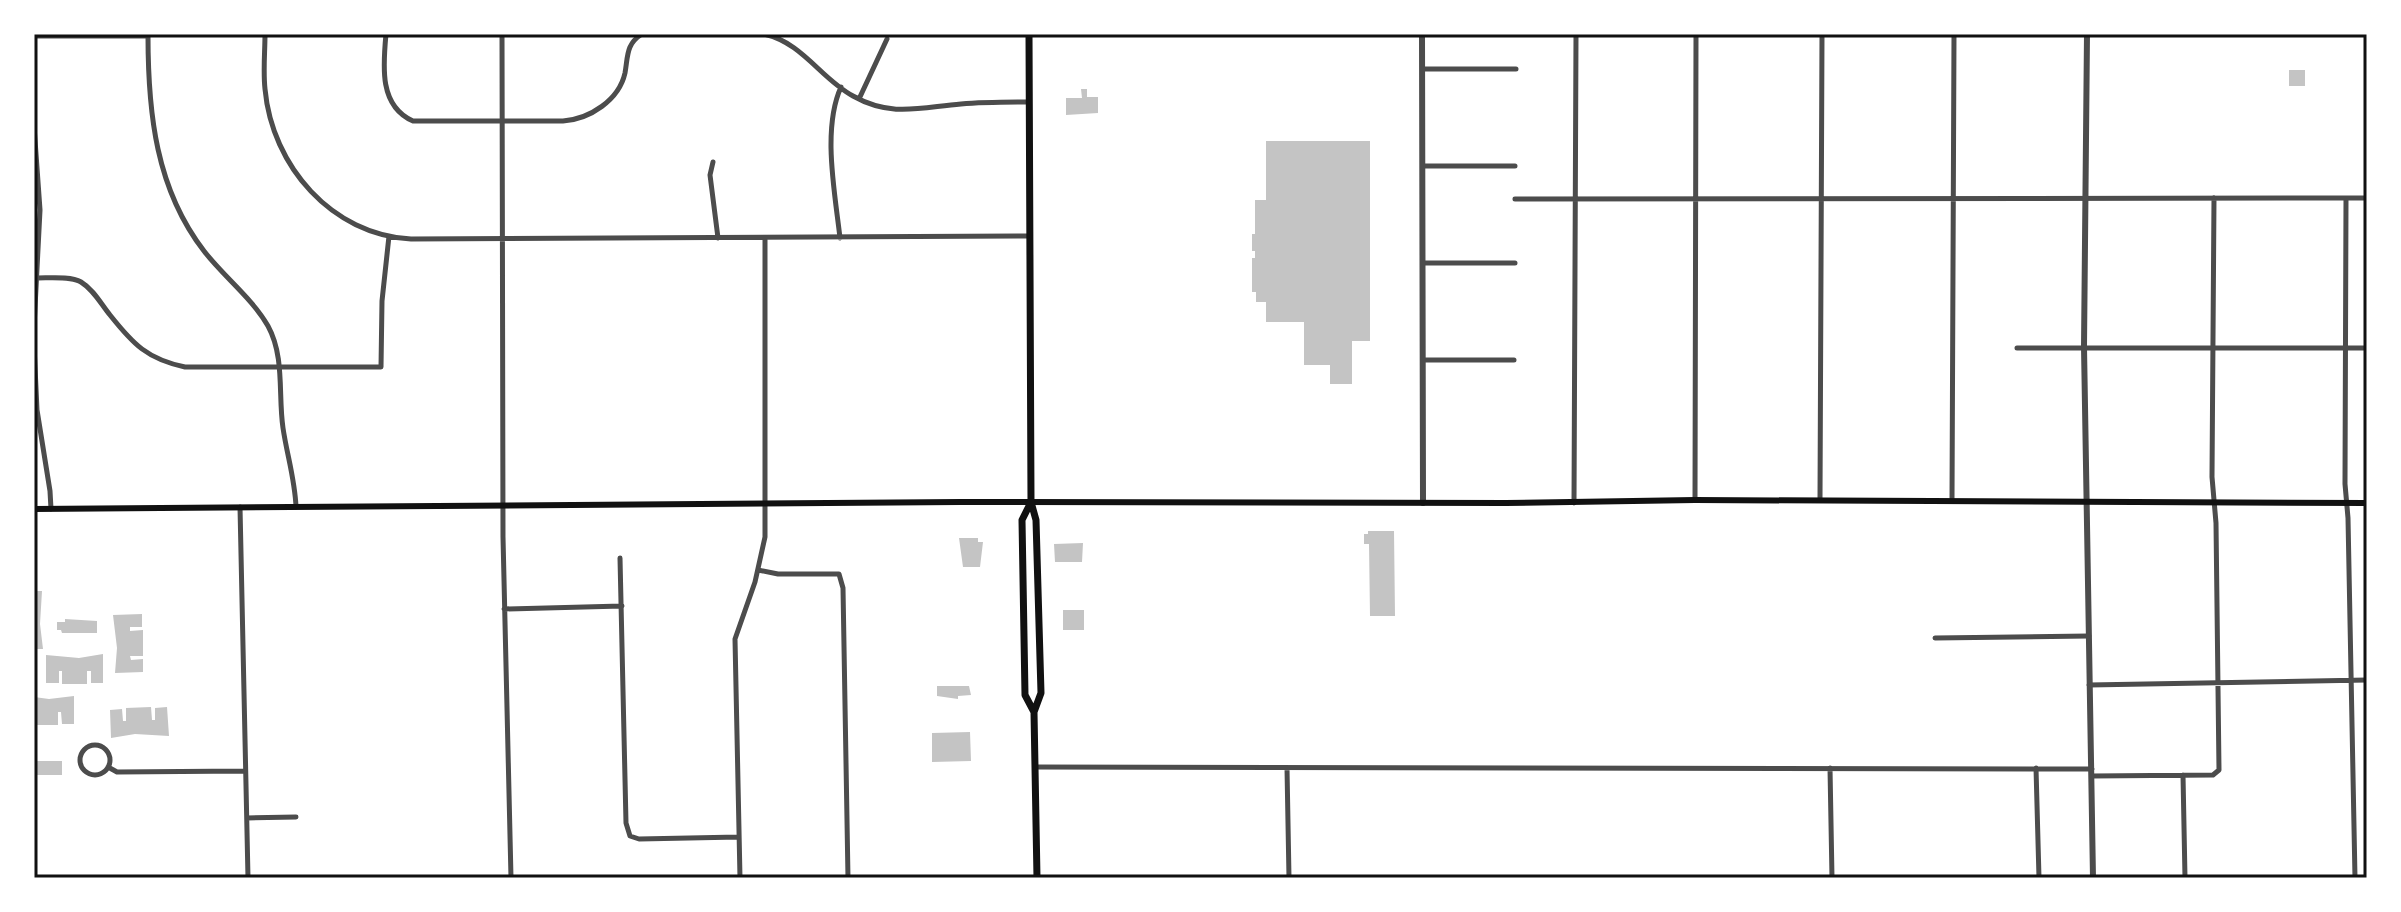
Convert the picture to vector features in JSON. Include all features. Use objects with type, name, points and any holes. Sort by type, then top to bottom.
[{"type":"main road","points":[[1029,34],[1031,502],[1036,520],[1041,693],[1034,712],[1037,878]]},
{"type":"main road","points":[[34,509],[1695,500],[2367,503]]},
{"type":"main road","points":[[1031,502],[1022,520],[1025,695],[1034,712]]},
{"type":"street","points":[[265,34],[265,89],[269,110],[278,143],[291,166],[306,187],[334,212],[354,224],[389,236],[411,239],[1030,236]]},
{"type":"street","points":[[386,34],[386,92],[396,110],[413,121],[573,120],[594,112],[617,90],[625,75],[627,51],[633,40],[642,34]]},
{"type":"street","points":[[502,34],[504,609],[511,878]]},
{"type":"street","points":[[764,34],[791,44],[841,87],[859,99],[877,105],[917,111],[958,104],[1029,102]]},
{"type":"street","points":[[1422,34],[1423,503]]},
{"type":"street","points":[[1574,503],[1576,34]]},
{"type":"street","points":[[1695,500],[1696,34]]},
{"type":"street","points":[[1820,500],[1822,34]]},
{"type":"street","points":[[1952,500],[1954,34]]},
{"type":"street","points":[[2087,34],[2084,347],[2093,878]]},
{"type":"street","points":[[34,36],[148,36],[149,105],[156,143],[179,215],[203,250],[253,304],[269,328],[279,366],[282,426],[296,507]]},
{"type":"street","points":[[859,99],[887,39]]},
{"type":"street","points":[[1423,69],[1516,69]]},
{"type":"street","points":[[840,238],[832,132],[835,100],[841,87]]},
{"type":"street","points":[[34,126],[40,210],[34,327]]},
{"type":"street","points":[[713,162],[710,175],[718,238]]},
{"type":"street","points":[[1423,166],[1515,166]]},
{"type":"street","points":[[1035,767],[2036,768],[2213,775],[2219,770],[2220,683],[2212,477],[2214,198]]},
{"type":"street","points":[[2346,198],[2346,503],[2355,878]]},
{"type":"street","points":[[1515,199],[2367,198]]},
{"type":"street","points":[[38,278],[79,281],[99,299],[138,346],[155,359],[185,367],[381,367],[383,292],[389,236]]},
{"type":"street","points":[[740,878],[735,639],[758,570],[765,537],[765,238]]},
{"type":"street","points":[[1423,263],[1515,263]]},
{"type":"street","points":[[34,345],[37,410],[51,509]]},
{"type":"street","points":[[2017,348],[2367,348]]},
{"type":"street","points":[[1423,360],[1514,360]]},
{"type":"street","points":[[240,507],[248,878]]},
{"type":"street","points":[[620,558],[626,823],[630,836],[639,839],[739,837]]},
{"type":"street","points":[[758,570],[778,574],[839,574],[843,588],[848,878]]},
{"type":"street","points":[[504,609],[622,606]]},
{"type":"street","points":[[1935,638],[2089,636]]},
{"type":"street","points":[[2089,685],[2367,680]]},
{"type":"street","points":[[92,746],[103,748],[109,759],[108,767],[98,775],[85,772],[80,765],[82,752],[92,746]]},
{"type":"street","points":[[108,767],[117,772],[245,771]]},
{"type":"street","points":[[1287,768],[1289,878]]},
{"type":"street","points":[[1830,768],[1832,878]]},
{"type":"street","points":[[2036,768],[2039,878]]},
{"type":"street","points":[[2183,775],[2185,878]]},
{"type":"street","points":[[247,818],[296,817]]},
{"type":"building","points":[[2289,70],[2305,70],[2305,86],[2289,86]]},
{"type":"building","points":[[1081,89],[1087,89],[1087,97],[1098,97],[1098,113],[1066,115],[1066,98],[1082,98]]},
{"type":"building","points":[[1266,141],[1370,141],[1370,341],[1352,341],[1352,384],[1330,384],[1330,365],[1304,365],[1304,322],[1266,322],[1266,302],[1256,302],[1256,292],[1252,292],[1255,200],[1266,200]]},
{"type":"building","points":[[1368,531],[1394,531],[1395,616],[1370,616],[1369,544],[1364,544],[1364,534]]},
{"type":"building","points":[[959,538],[978,538],[978,542],[983,542],[980,567],[963,567]]},
{"type":"building","points":[[1083,543],[1082,562],[1055,562],[1054,544]]},
{"type":"building","points":[[34,591],[42,591],[40,624],[43,649],[34,649]]},
{"type":"building","points":[[1063,610],[1084,610],[1084,630],[1063,630]]},
{"type":"building","points":[[142,614],[142,627],[130,627],[130,631],[143,630],[143,656],[130,656],[131,660],[143,659],[143,672],[115,673],[117,648],[113,615]]},
{"type":"building","points":[[65,619],[97,621],[97,633],[62,633],[57,630],[57,622],[65,622]]},
{"type":"building","points":[[103,654],[103,683],[91,683],[91,671],[87,671],[87,684],[62,684],[62,671],[59,671],[59,683],[46,683],[46,655],[79,658]]},
{"type":"building","points":[[937,686],[969,686],[971,695],[958,696],[958,699],[937,696]]},
{"type":"building","points":[[74,696],[74,724],[62,724],[61,712],[58,712],[58,725],[34,725],[34,697]]},
{"type":"building","points":[[151,707],[152,720],[155,720],[155,708],[167,707],[169,736],[135,734],[111,738],[110,710],[122,709],[123,721],[126,721],[126,708]]},
{"type":"building","points":[[970,732],[971,761],[932,762],[932,733]]},
{"type":"building","points":[[34,761],[62,761],[62,775],[34,775]]}]
